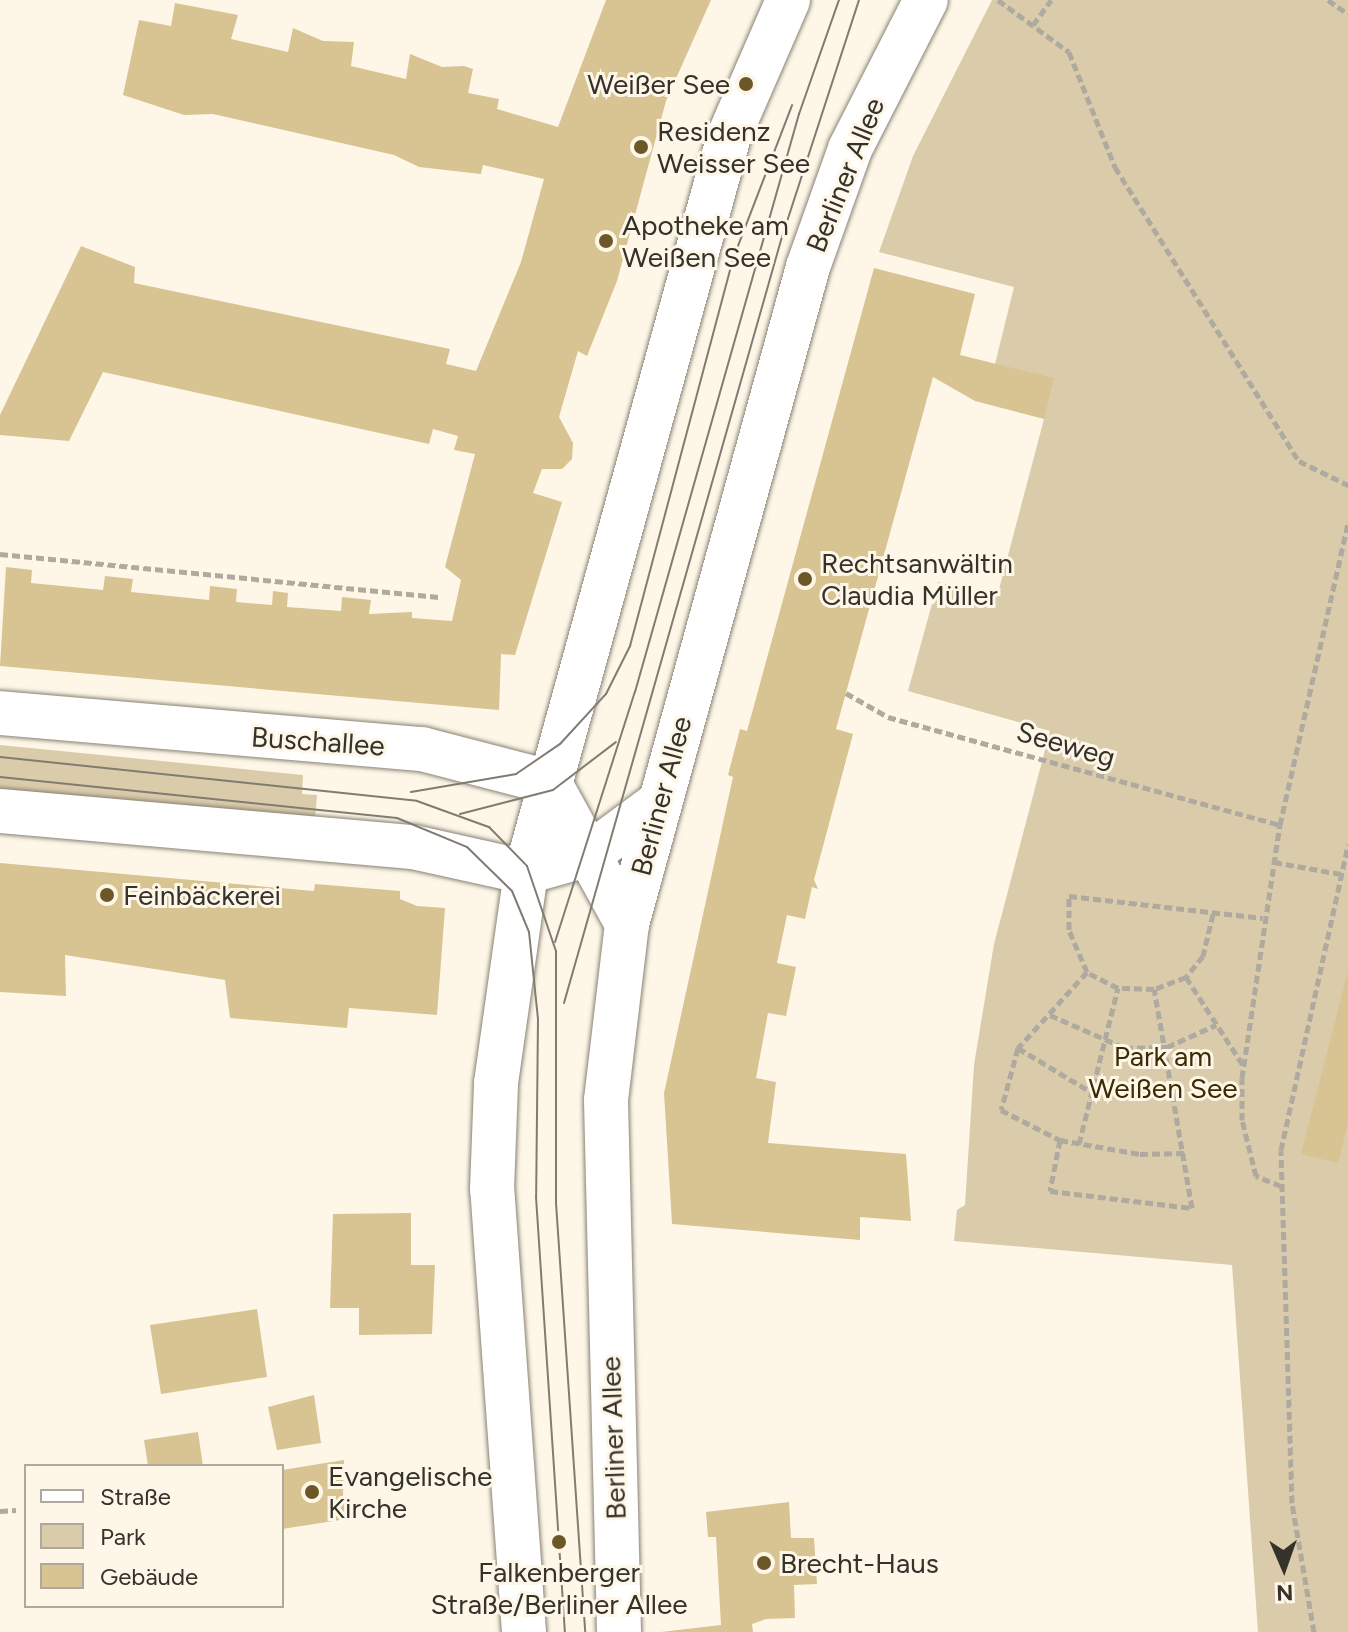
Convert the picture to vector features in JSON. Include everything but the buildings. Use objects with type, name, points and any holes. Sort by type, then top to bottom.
[{"type":"main road","points":[[524,1632],[492,1189],[496,1083],[526,872],[729,136],[788,0]]},
{"type":"main road","name":"Berliner Allee","points":[[619,1632],[606,1131],[627,924],[808,267],[850,149],[926,0]]},
{"type":"main road","name":"Buschallee","points":[[0,713],[422,749],[549,782]]},
{"type":"main road","points":[[549,782],[627,924]]},
{"type":"main road","points":[[0,811],[413,847],[526,872],[590,854],[660,802]]},
{"type":"path","points":[[998,0],[1069,52],[1115,167],[1299,461],[1348,485]]},
{"type":"path","points":[[1033,25],[1051,0]]},
{"type":"path","points":[[1328,0],[1348,14]]},
{"type":"path","points":[[1281,1186],[1256,1176],[1247,1149],[1244,1066],[1263,918],[1280,825],[1348,523]]},
{"type":"path","points":[[0,554],[439,597]]},
{"type":"path","name":"Seeweg","points":[[846,693],[888,717],[1280,825]]},
{"type":"path","points":[[1314,1632],[1292,1503],[1281,1150],[1348,844]]},
{"type":"path","points":[[1274,862],[1341,874]]},
{"type":"path","points":[[1213,914],[1203,956],[1186,977],[1154,989],[1118,988],[1087,972],[1069,930],[1069,896],[1263,918]]},
{"type":"path","points":[[1087,972],[1018,1048],[1001,1110],[1060,1140],[1186,1153]]},
{"type":"path","points":[[1186,977],[1244,1066]]},
{"type":"path","points":[[1079,1144],[1118,988]]},
{"type":"path","points":[[1060,1140],[1050,1191],[1103,1202],[1192,1208],[1178,1094],[1154,989]]},
{"type":"path","points":[[1050,1015],[1105,1043],[1167,1047],[1216,1025]]},
{"type":"path","points":[[1018,1048],[1093,1093],[1178,1094]]},
{"type":"path","points":[[0,1511],[16,1510]]},
{"type":"green space","name":"Park am Weißen See","points":[[992,0],[1348,0],[1348,1632],[1258,1632],[1232,1265],[954,1241],[957,1210],[965,1205],[974,1065],[994,944],[1050,731],[908,691],[938,582],[997,597],[1044,419],[995,364],[1014,287],[879,252],[913,156]]},
{"type":"green space","points":[[0,745],[303,775],[302,794],[317,795],[315,819],[0,793]]},
{"type":"tram line","points":[[555,942],[635,692],[799,114],[839,0]]},
{"type":"tram line","points":[[564,1003],[781,240],[859,0]]},
{"type":"tram line","points":[[411,792],[516,774],[560,744],[606,694],[630,646],[733,259],[792,105]]},
{"type":"tram line","points":[[460,814],[553,790],[616,742]]},
{"type":"tram line","points":[[0,757],[417,801],[489,827],[527,866],[556,951],[556,1203],[585,1632]]},
{"type":"tram line","points":[[0,777],[397,818],[467,847],[512,891],[529,932],[538,1019],[536,1197],[565,1632]]},
{"type":"place","name":"Weißer See","points":[[746,84]]},
{"type":"place","name":"Residenz Weisser See","points":[[641,147]]},
{"type":"place","name":"Apotheke am Weißen See","points":[[606,241]]},
{"type":"place","name":"Rechtsanwältin Claudia Müller","points":[[805,579]]},
{"type":"place","name":"Feinbäckerei","points":[[107,895]]},
{"type":"place","name":"Evangelische Kirche","points":[[312,1492]]},
{"type":"place","name":"Falkenberger Straße/Berliner Allee","points":[[559,1542]]},
{"type":"place","name":"Brecht-Haus","points":[[764,1563]]}]
